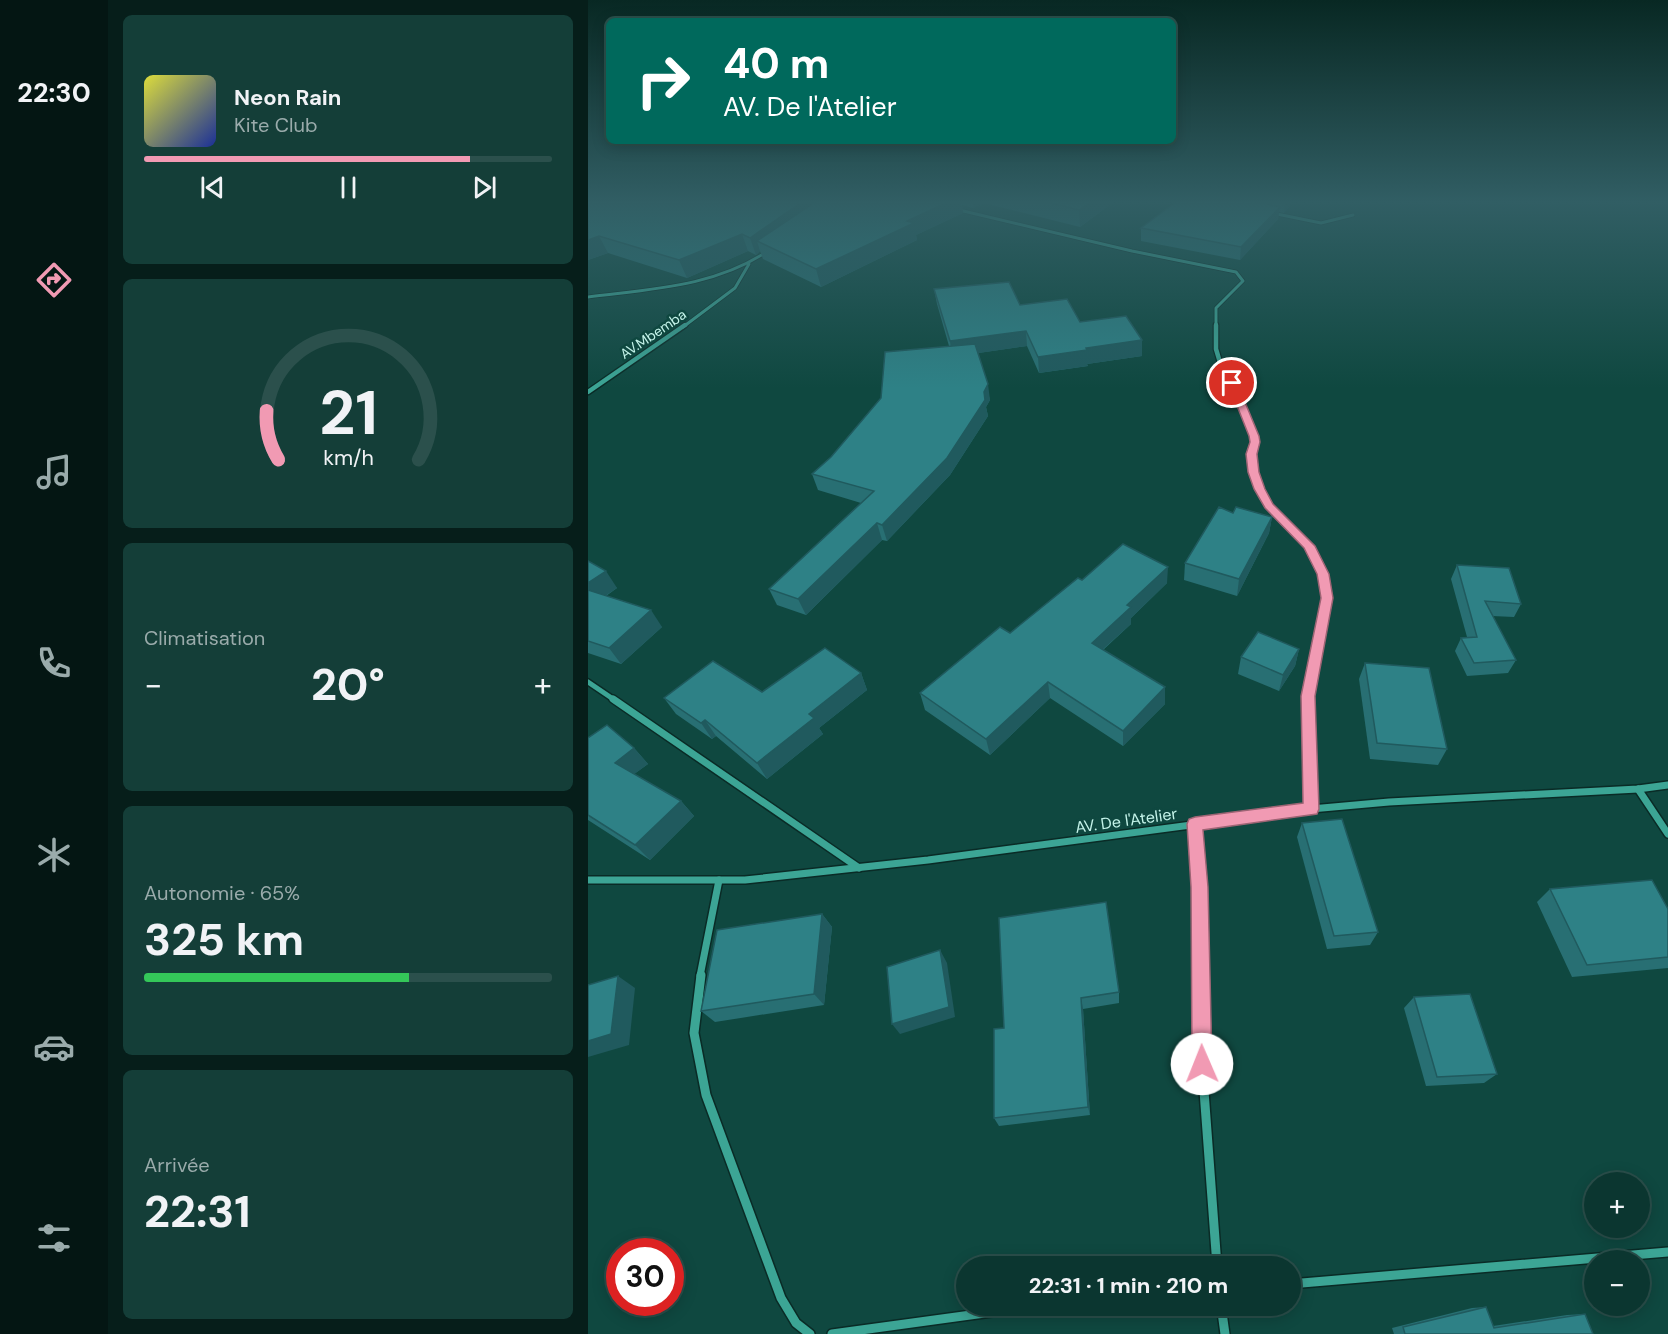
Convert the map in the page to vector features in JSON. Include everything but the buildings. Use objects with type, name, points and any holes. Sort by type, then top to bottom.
[{"type":"street","points":[[1192,263],[1239,273],[1243,281],[1216,309],[1216,349],[1222,369],[1232,383],[1254,436],[1252,454],[1254,472],[1260,489],[1269,505],[1309,546],[1326,585],[1326,608],[1308,696],[1311,809]]},
{"type":"street","points":[[588,297],[686,283],[717,276],[749,264]]},
{"type":"street","name":"AV.Mbemba","points":[[588,392],[712,307],[735,288],[749,264]]},
{"type":"street","points":[[588,682],[859,868]]},
{"type":"street","name":"AV. De l'Atelier","points":[[588,879],[745,880],[859,868],[1311,809],[1389,802],[1638,789],[1668,785]]},
{"type":"street","points":[[1638,789],[1668,834]]},
{"type":"street","points":[[1195,824],[1199,887],[1202,1064],[1216,1256]]},
{"type":"street","points":[[719,880],[698,988],[694,1033],[706,1095],[781,1299],[792,1319],[801,1329],[810,1334]]},
{"type":"street","points":[[1301,1283],[1668,1252]]},
{"type":"street","points":[[832,1334],[963,1316]]},
{"type":"street","points":[[1223,1316],[1225,1334]]},
{"type":"route","points":[[1202,1064],[1199,887],[1195,824],[1311,809],[1308,696],[1327,598],[1323,574],[1309,546],[1269,505],[1260,489],[1254,472],[1252,454],[1254,436],[1232,383]]}]
